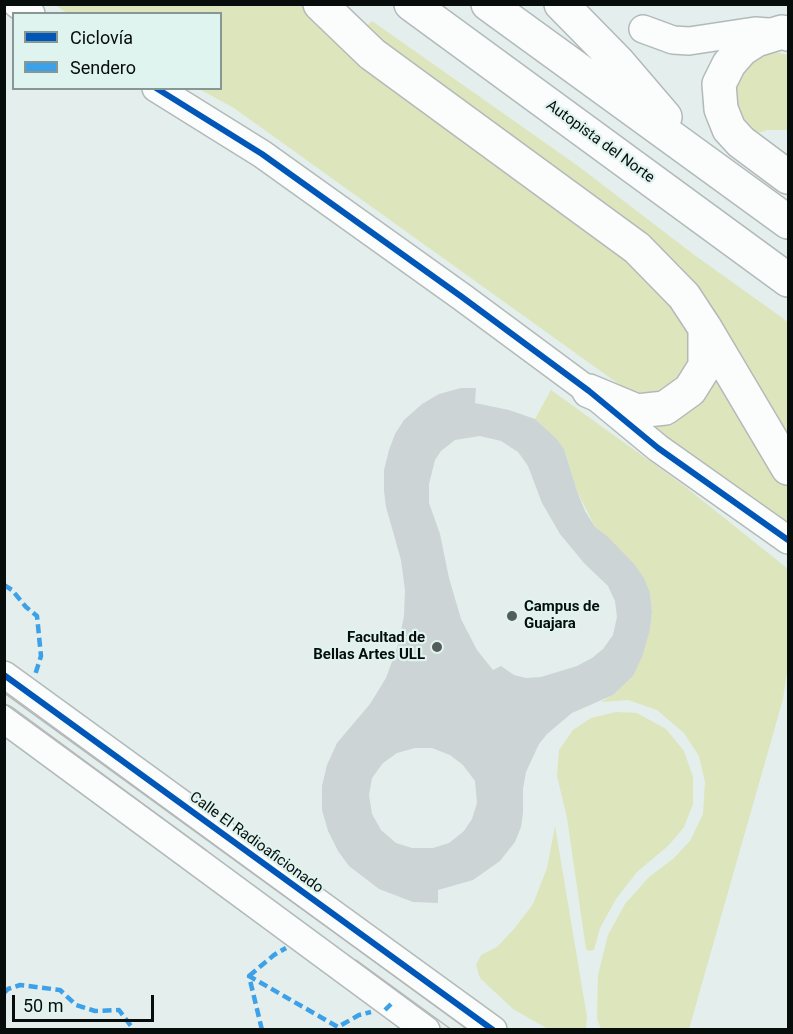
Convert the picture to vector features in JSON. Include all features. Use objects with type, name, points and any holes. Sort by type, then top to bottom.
[{"type":"highway","points":[[320,4],[372,54],[637,248],[684,296],[789,468]]},
{"type":"highway","name":"Autopista del Norte","points":[[411,4],[789,279]]},
{"type":"highway","points":[[488,4],[789,222]]},
{"type":"highway","points":[[561,4],[617,61],[699,158]]},
{"type":"highway","points":[[785,33],[756,40],[742,49],[729,64],[719,84],[721,109],[729,129],[741,142],[789,177]]},
{"type":"highway","points":[[589,391],[637,411],[665,408],[690,390],[705,366],[705,328]]},
{"type":"street","points":[[643,29],[673,40],[689,41],[755,31],[785,33]]},
{"type":"street","points":[[159,90],[262,154],[589,391],[658,448],[789,540]]},
{"type":"street","name":"Calle El Radioaficionado","points":[[4,675],[493,1029]]},
{"type":"street","points":[[4,719],[426,1029]]},
{"type":"green space","points":[[55,5],[301,5],[325,28],[655,282],[693,337],[692,363],[682,377],[666,390],[645,393],[627,390],[234,108],[201,90],[222,90],[222,12],[66,12]]},
{"type":"green space","points":[[372,21],[578,166],[693,254],[788,322],[788,443],[731,349],[363,30]]},
{"type":"green space","points":[[766,50],[788,55],[788,130],[767,130],[755,134],[737,116],[733,80],[740,67]]},
{"type":"green space","points":[[717,366],[788,485],[788,527],[642,420]]},
{"type":"green space","points":[[551,390],[683,485],[788,569],[788,665],[783,699],[689,1029],[601,1029],[597,1018],[598,975],[608,935],[625,904],[649,877],[673,859],[690,841],[703,814],[705,782],[699,756],[684,733],[657,710],[628,700],[601,702],[613,695],[633,676],[650,630],[652,611],[650,593],[595,527],[577,491],[564,449],[556,438],[535,419]]},
{"type":"green space","points":[[616,712],[637,713],[666,729],[684,751],[693,777],[693,804],[684,827],[669,845],[637,872],[616,899],[600,928],[594,950],[589,951],[586,949],[567,818],[557,776],[559,750],[573,730],[591,718]]},
{"type":"green space","points":[[555,826],[587,1017],[586,1029],[548,1029],[513,1009],[480,978],[476,965],[481,955],[497,947],[514,929],[533,904],[547,868]]},
{"type":"building","name":"Facultad de Bellas Artes ULL","points":[[461,388],[476,388],[475,403],[509,410],[535,419],[556,438],[564,449],[585,511],[595,527],[634,564],[644,578],[650,593],[652,611],[650,630],[642,657],[633,676],[613,695],[572,713],[547,734],[539,744],[526,772],[521,827],[515,842],[500,861],[473,880],[438,890],[438,903],[413,902],[379,889],[349,866],[328,831],[322,810],[322,786],[327,765],[337,743],[370,704],[386,678],[398,645],[404,616],[405,590],[401,560],[386,507],[384,470],[395,434],[404,420],[422,404],[439,394]],"holes":[[[480,436],[501,441],[518,452],[528,466],[542,503],[560,534],[584,563],[608,586],[615,601],[617,617],[613,635],[603,649],[577,666],[541,677],[526,678],[514,675],[501,666],[493,670],[477,650],[461,619],[449,578],[440,534],[429,503],[429,484],[435,460],[441,451],[455,440]],[[415,748],[432,748],[450,755],[463,765],[475,781],[477,803],[472,819],[464,831],[449,843],[433,848],[412,848],[396,843],[381,830],[372,814],[369,795],[372,778],[383,763],[397,753]]]},
{"type":"tram line","points":[[4,691],[468,1030]]},
{"type":"tram line","points":[[4,703],[206,850]]},
{"type":"tram line","points":[[356,960],[452,1030]]},
{"type":"marked path","points":[[4,585],[12,590],[37,616],[41,656],[35,675]]},
{"type":"marked path","points":[[249,976],[286,948]]},
{"type":"marked path","points":[[262,1030],[249,976],[338,1027],[359,1015],[371,1012]]},
{"type":"marked path","points":[[4,993],[20,985],[60,990],[76,1005],[95,1011],[119,1010],[134,1030]]},
{"type":"marked path","points":[[385,1010],[391,1004]]},
{"type":"cycle path","points":[[159,90],[262,154],[462,297],[589,391],[658,448],[788,540]]},
{"type":"cycle path","points":[[4,675],[493,1030]]},
{"type":"place","name":"Campus de Guajara","points":[[512,616]]},
{"type":"place","name":"Facultad de Bellas Artes ULL","points":[[437,647]]}]
